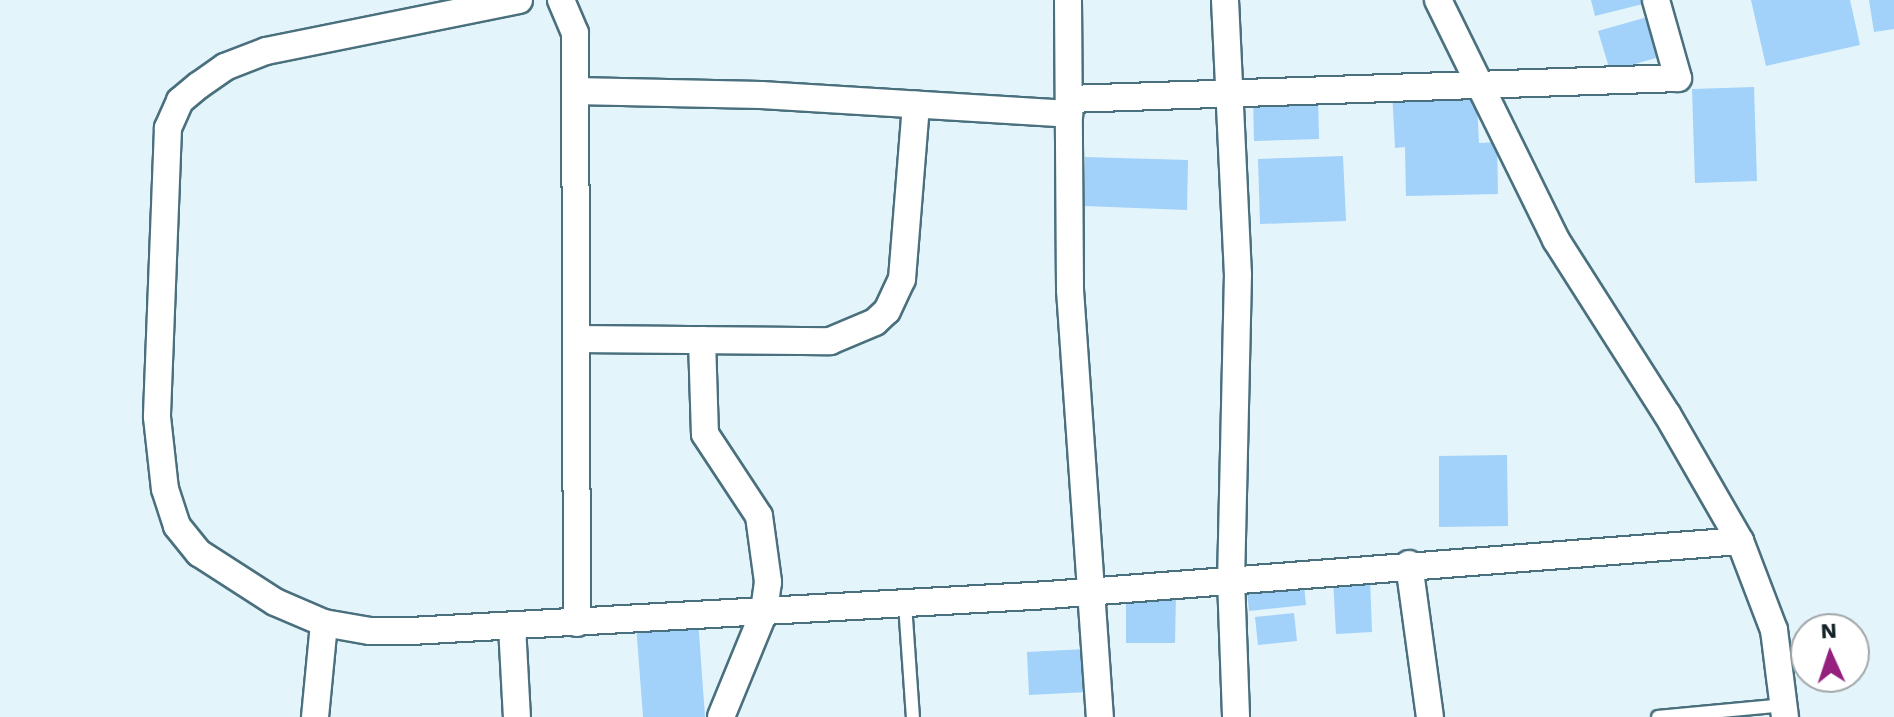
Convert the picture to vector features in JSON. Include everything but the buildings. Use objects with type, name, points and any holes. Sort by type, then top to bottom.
[{"type":"street","points":[[519,0],[266,51],[225,67],[199,85],[180,101],[168,128],[157,417],[165,489],[177,526],[199,553],[275,602],[324,623],[370,631],[512,626],[1095,591],[1409,564],[1740,541]]},
{"type":"street","points":[[561,0],[575,33],[577,623]]},
{"type":"street","points":[[1068,0],[1070,290],[1095,591],[1100,717]]},
{"type":"street","points":[[1225,0],[1238,289],[1231,579],[1236,717]]},
{"type":"street","points":[[1438,0],[1476,85],[1556,240],[1667,414],[1740,541],[1770,618],[1785,711]]},
{"type":"street","points":[[575,91],[761,95],[916,105],[1069,106],[1228,93],[1678,78],[1656,0]]},
{"type":"street","points":[[576,339],[830,341],[856,334],[887,311],[902,279],[916,105]]},
{"type":"street","points":[[702,340],[705,434],[759,516],[766,551],[764,612],[721,717]]},
{"type":"street","points":[[1409,564],[1430,717]]},
{"type":"street","points":[[315,717],[324,623]]},
{"type":"street","points":[[512,626],[517,717]]},
{"type":"lane","points":[[905,604],[913,717]]},
{"type":"lane","points":[[1658,717],[1785,711]]}]
